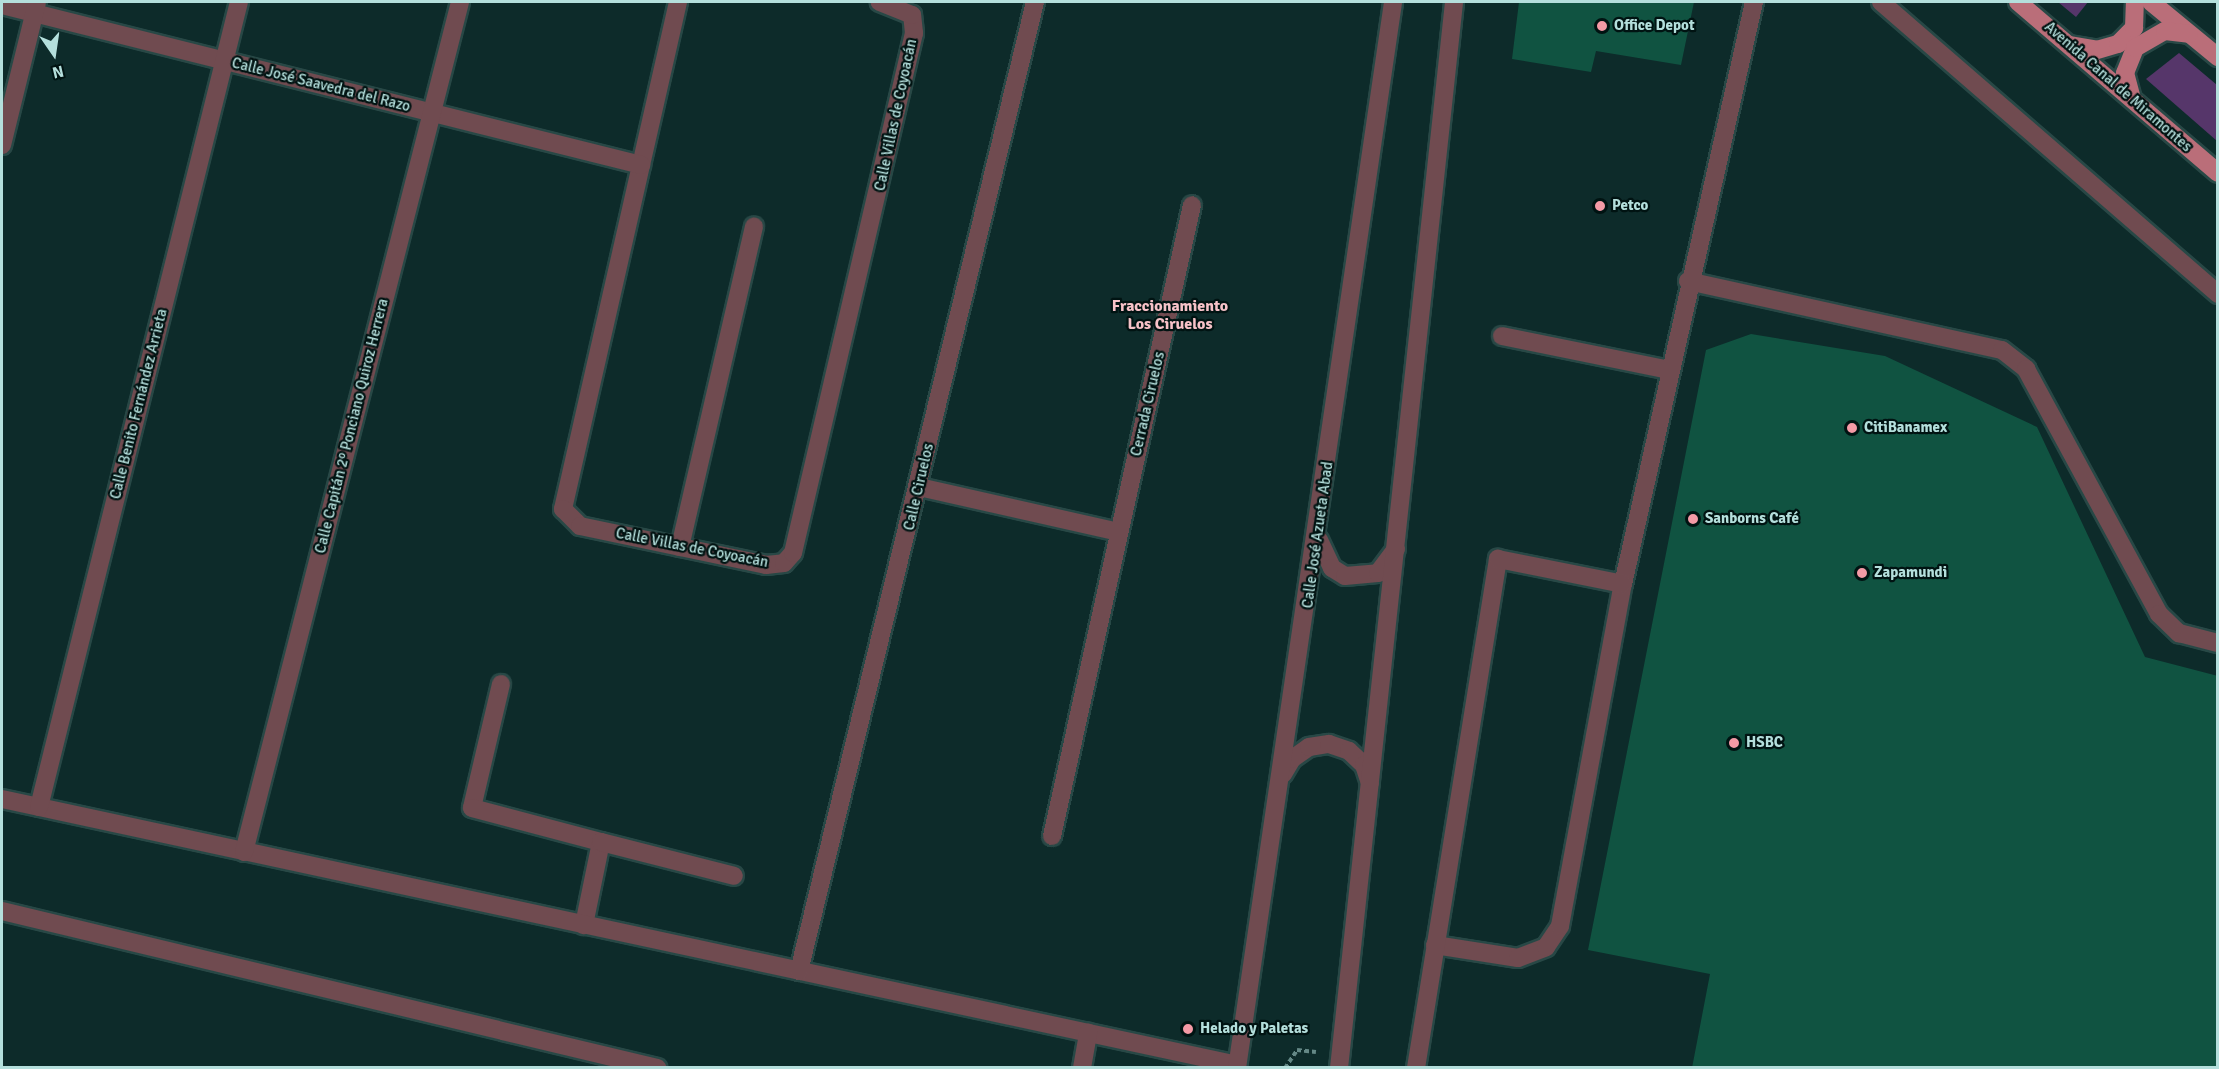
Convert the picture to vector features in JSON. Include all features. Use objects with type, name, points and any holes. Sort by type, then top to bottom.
[{"type":"main road","name":"Avenida Canal de Miramontes","points":[[2018,2],[2217,173]]},
{"type":"main road","points":[[2068,45],[2097,50],[2118,44],[2134,28],[2135,2]]},
{"type":"main road","points":[[2151,2],[2217,57]]},
{"type":"main road","points":[[2132,99],[2126,74],[2135,48],[2165,31],[2189,34]]},
{"type":"street","name":"Calle Benito Fernández Arrieta","points":[[39,807],[239,2]]},
{"type":"street","name":"Calle Capitán 2º Ponciano Quiroz Herrera","points":[[244,852],[430,112],[460,2]]},
{"type":"street","name":"Calle Villas de Coyoacán","points":[[678,2],[563,509],[580,526],[766,566],[784,563],[793,553],[914,33],[912,15],[880,2]]},
{"type":"street","name":"Calle Ciruelos","points":[[799,971],[919,487],[1035,2]]},
{"type":"street","name":"Calle José Azueta Abad","points":[[1237,1066],[1318,538],[1393,2]]},
{"type":"street","points":[[1340,1063],[1454,2]]},
{"type":"street","points":[[1435,945],[1518,958],[1546,947],[1560,926],[1623,584],[1688,281],[1754,2]]},
{"type":"street","points":[[1881,2],[2217,294]]},
{"type":"street","name":"Calle José Saavedra del Razo","points":[[2,5],[36,8],[224,61],[641,165]]},
{"type":"street","points":[[2,145],[36,8]]},
{"type":"street","name":"Cerrada Ciruelos","points":[[1052,836],[1192,205]]},
{"type":"street","points":[[680,547],[754,226]]},
{"type":"street","points":[[1688,281],[2002,350],[2026,369],[2159,614],[2179,633],[2217,643]]},
{"type":"street","points":[[1502,336],[1669,370]]},
{"type":"street","points":[[919,487],[1119,532]]},
{"type":"street","points":[[1318,538],[1322,555],[1345,576],[1378,573],[1397,547]]},
{"type":"street","points":[[1416,1068],[1498,559],[1623,584]]},
{"type":"street","points":[[501,684],[472,808],[734,876]]},
{"type":"street","points":[[1282,777],[1300,753],[1329,744],[1349,751],[1364,765],[1371,784]]},
{"type":"street","points":[[2,799],[1237,1066]]},
{"type":"street","points":[[584,925],[601,842]]},
{"type":"street","points":[[2,911],[657,1068]]},
{"type":"street","points":[[1082,1068],[1088,1033]]},
{"type":"path","points":[[1285,1068],[1298,1050],[1340,1063]]},
{"type":"shaded area","points":[[2058,2],[2088,2],[2076,17]]},
{"type":"shaded area","points":[[2179,53],[2217,85],[2217,141],[2146,79]]},
{"type":"building","name":"Office Depot","points":[[1519,2],[1694,2],[1681,65],[1596,51],[1591,72],[1512,59]]},
{"type":"building","points":[[1751,334],[1885,356],[2037,427],[2145,657],[2218,676],[2218,1068],[1692,1068],[1710,974],[1588,950],[1706,350]]},
{"type":"place","name":"Office Depot","points":[[1602,26]]},
{"type":"place","name":"Petco","points":[[1600,206]]},
{"type":"place","name":"CitiBanamex","points":[[1852,428]]},
{"type":"place","name":"Sanborns Café","points":[[1693,519]]},
{"type":"place","name":"Zapamundi","points":[[1862,573]]},
{"type":"place","name":"HSBC","points":[[1734,743]]},
{"type":"place","name":"Helado y Paletas","points":[[1188,1029]]},
{"type":"district","name":"Fraccionamiento Los Ciruelos","points":[[1170,315]]}]
